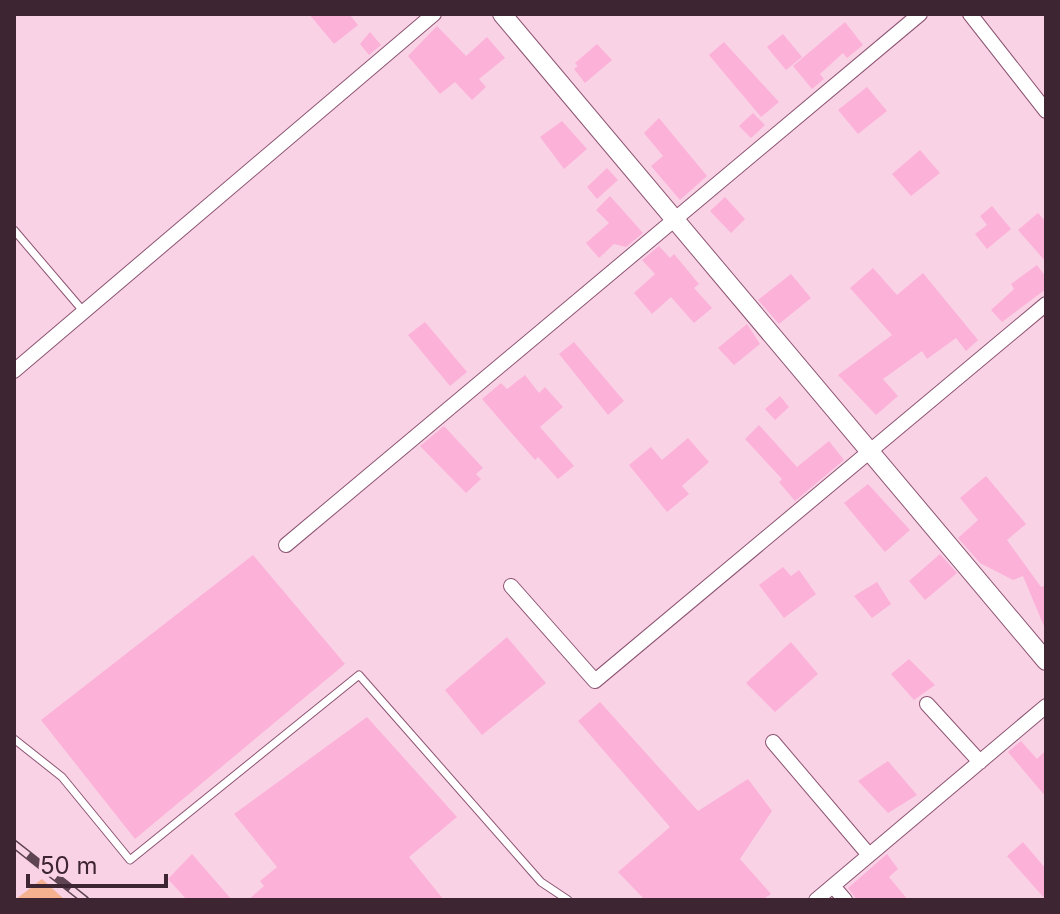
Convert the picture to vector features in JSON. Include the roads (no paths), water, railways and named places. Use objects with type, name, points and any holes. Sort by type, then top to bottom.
[{"type":"street","points":[[14,371],[434,14]]},
{"type":"street","points":[[502,14],[676,217],[1046,661]]},
{"type":"street","points":[[286,545],[920,14]]},
{"type":"street","points":[[970,14],[1046,111]]},
{"type":"street","points":[[511,586],[595,681],[1046,304]]},
{"type":"street","points":[[927,704],[980,762]]},
{"type":"street","points":[[816,900],[1046,706]]},
{"type":"street","points":[[773,742],[869,855]]},
{"type":"street","points":[[833,886],[845,900]]},
{"type":"lane","points":[[14,230],[84,312]]},
{"type":"lane","points":[[14,739],[62,777],[130,860],[359,675],[541,882],[568,900]]},
{"type":"railway","points":[[14,844],[85,900]]}]
